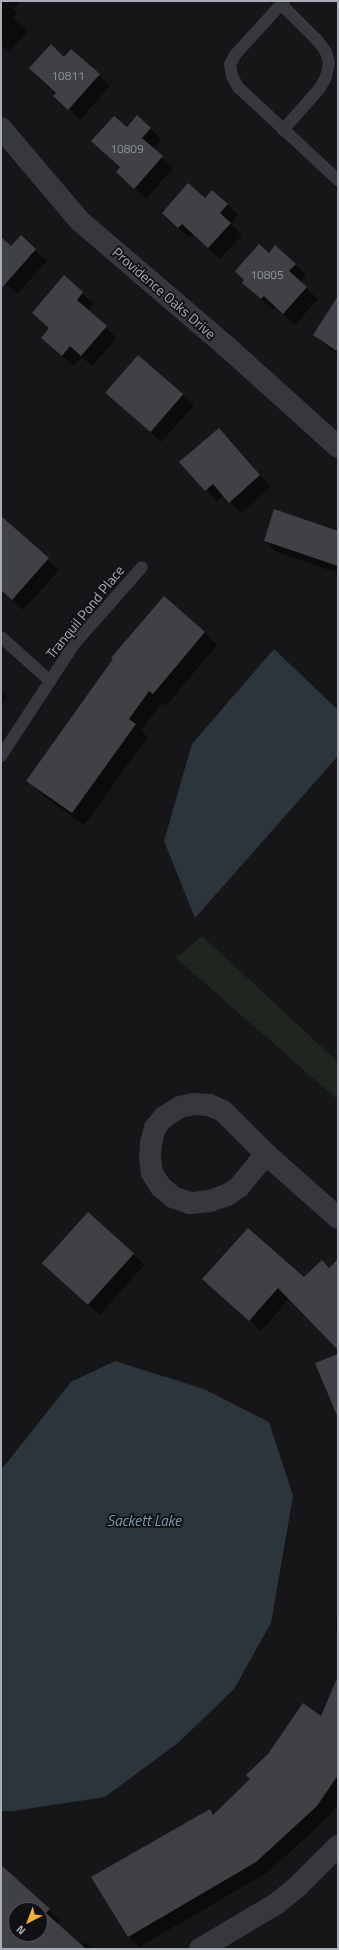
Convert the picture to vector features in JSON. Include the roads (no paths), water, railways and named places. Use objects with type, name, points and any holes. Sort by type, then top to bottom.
[{"type":"street","name":"Providence Oaks Drive","points":[[1,128],[80,221],[338,447]]},
{"type":"street","points":[[266,1154],[239,1187],[227,1195],[210,1201],[190,1203],[173,1197],[161,1188],[152,1173],[150,1158],[155,1128],[164,1117],[180,1107],[194,1104],[209,1105],[224,1111],[266,1154],[338,1218]]},
{"type":"street","points":[[200,1949],[276,1904],[298,1886],[338,1846]]},
{"type":"lane","points":[[283,130],[320,88],[326,77],[329,63],[326,52],[318,41],[283,3],[235,55],[230,65],[232,76],[238,88],[283,130],[338,180]]},
{"type":"lane","name":"Tranquil Pond Place","points":[[1,756],[75,643],[142,567]]},
{"type":"lane","points":[[1,637],[50,681]]},
{"type":"water","points":[[274,649],[338,710],[338,756],[195,918],[164,841],[192,744]]},
{"type":"water","name":"Sackett Lake","points":[[115,1361],[204,1389],[269,1422],[293,1496],[271,1623],[234,1689],[179,1742],[105,1797],[13,1811],[1,1811],[1,1470],[71,1382]]}]
